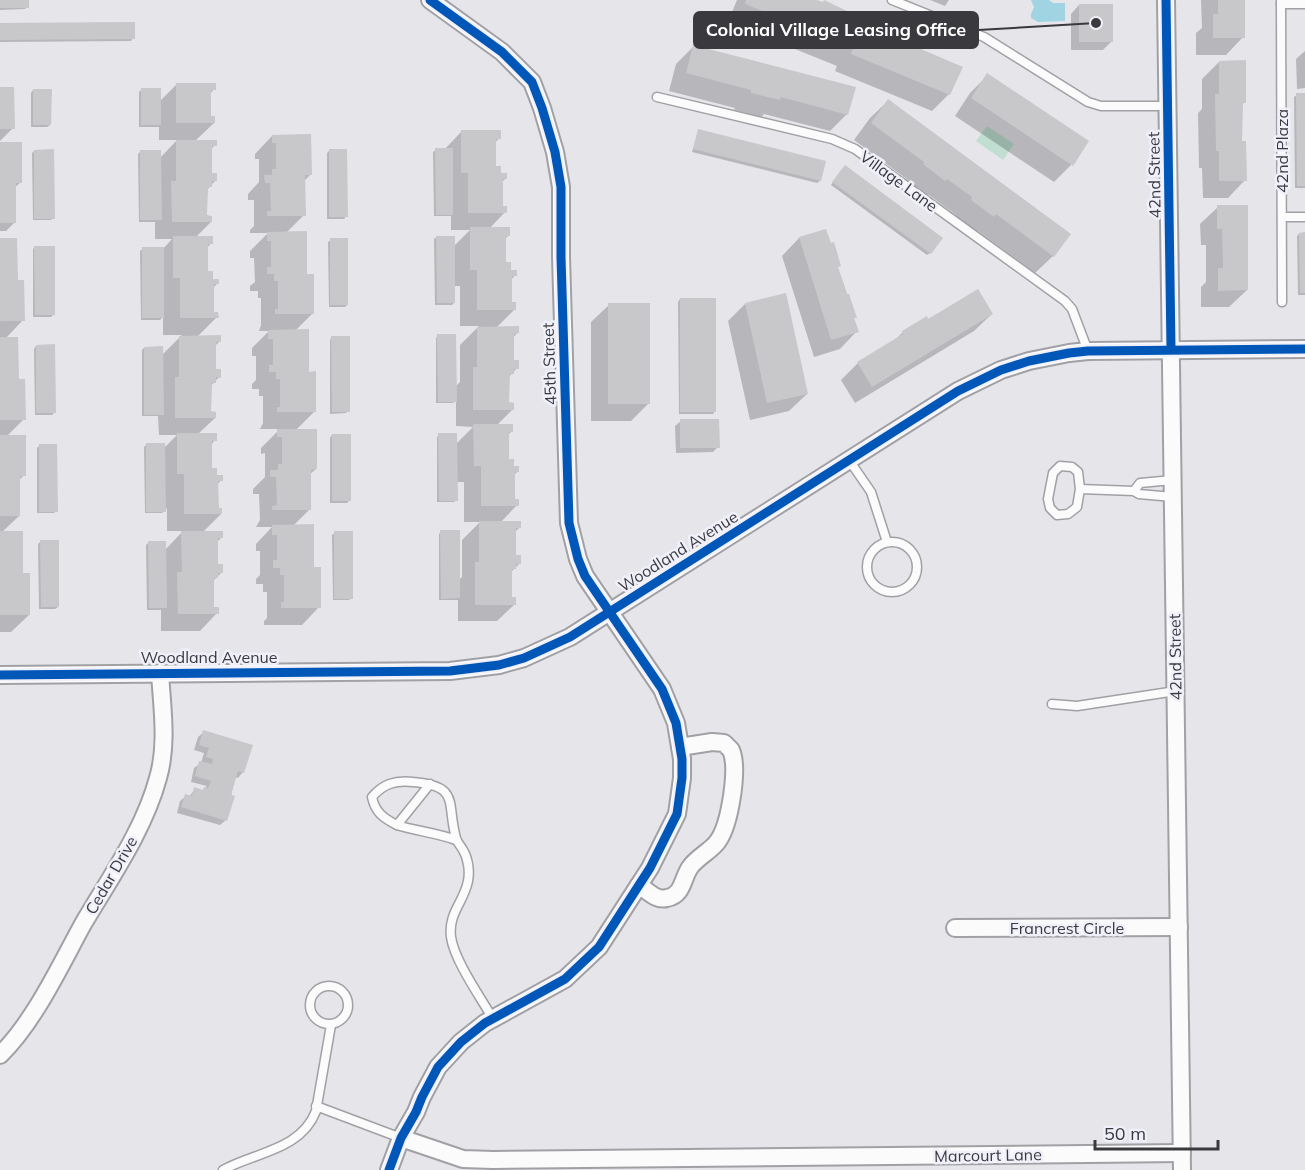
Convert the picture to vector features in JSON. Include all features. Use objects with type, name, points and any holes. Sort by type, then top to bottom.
[{"type":"street","name":"45th Street","points":[[389,1170],[401,1138],[438,1067],[460,1042],[493,1019],[565,979],[599,947],[650,867],[677,814],[682,778],[676,723],[662,689],[585,576],[569,523],[561,187],[555,152],[542,108],[532,82],[502,52],[430,0]]},
{"type":"street","name":"42nd Street","points":[[1166,0],[1182,1170]]},
{"type":"street","name":"Woodland Avenue","points":[[0,675],[450,670],[499,665],[524,658],[570,637],[958,391],[1001,370],[1029,361],[1088,351],[1305,349]]},
{"type":"street","name":"Cedar Drive","points":[[0,1056],[10,1046],[40,1000],[143,819],[159,777],[164,738],[160,673]]},
{"type":"street","points":[[639,885],[658,899],[669,898],[679,892],[689,868],[703,852],[717,843],[724,830],[731,805],[734,776],[730,749],[724,743],[712,742],[680,747]]},
{"type":"street","name":"Francrest Circle","points":[[955,928],[1179,927]]},
{"type":"street","name":"Marcourt Lane","points":[[401,1138],[463,1159],[600,1165],[1182,1153]]},
{"type":"lane","points":[[892,0],[984,38],[1088,102],[1101,106],[1168,106]]},
{"type":"lane","points":[[1281,2],[1305,4]]},
{"type":"lane","name":"42nd Plaza","points":[[1281,2],[1282,302]]},
{"type":"lane","name":"Village Lane","points":[[657,97],[832,139],[855,149],[1065,301],[1071,309],[1088,351]]},
{"type":"lane","points":[[1282,217],[1305,217]]},
{"type":"lane","points":[[849,460],[870,492],[887,542]]},
{"type":"lane","points":[[1060,466],[1072,467],[1078,472],[1080,489],[1077,507],[1068,514],[1057,515],[1050,508],[1048,499],[1053,473],[1060,466]]},
{"type":"lane","points":[[1134,491],[1140,483],[1173,480]]},
{"type":"lane","points":[[1080,489],[1134,491],[1139,494],[1173,497]]},
{"type":"lane","points":[[887,542],[904,545],[911,550],[915,558],[916,574],[906,588],[898,591],[882,590],[868,574],[870,554],[887,542]]},
{"type":"lane","points":[[1052,704],[1077,706],[1176,691]]},
{"type":"lane","points":[[456,840],[397,825],[379,814],[372,797],[380,787],[409,781],[430,784],[445,790],[451,801],[456,840],[464,851],[468,865],[468,880],[451,921],[451,938],[456,954],[493,1019]]},
{"type":"lane","points":[[397,825],[430,784]]},
{"type":"lane","points":[[330,986],[344,993],[348,1001],[346,1015],[331,1025],[316,1020],[310,1006],[310,1000],[317,990],[330,986]]},
{"type":"lane","points":[[224,1170],[241,1160],[267,1153],[297,1138],[312,1120],[331,1025]]},
{"type":"lane","points":[[316,1106],[401,1138]]},
{"type":"green space","points":[[987,126],[1014,144],[1003,160],[976,141]]},
{"type":"water","points":[[1031,0],[1065,3],[1065,21],[1038,22],[1031,18],[1034,7]]},
{"type":"building","points":[[0,0],[29,0],[29,8],[0,8]]},
{"type":"building","points":[[746,0],[817,0],[823,2],[824,0],[868,21],[866,26],[875,30],[876,27],[904,38],[902,41],[963,67],[950,95],[851,54],[853,48],[745,4]]},
{"type":"building","points":[[1218,0],[1245,0],[1245,38],[1213,38],[1213,14],[1218,14]]},
{"type":"building","points":[[1079,4],[1113,4],[1113,42],[1079,42]]},
{"type":"building","points":[[135,22],[135,39],[0,40],[0,23]]},
{"type":"building","points":[[693,45],[856,87],[848,115],[781,97],[780,100],[751,93],[751,90],[686,73]]},
{"type":"building","points":[[1246,60],[1246,103],[1243,102],[1242,141],[1246,141],[1247,181],[1219,181],[1215,94],[1219,94],[1219,61]]},
{"type":"building","points":[[987,73],[1089,141],[1073,166],[971,98]]},
{"type":"building","points":[[176,83],[216,83],[216,90],[211,90],[211,116],[215,116],[215,123],[176,123]]},
{"type":"building","points":[[0,87],[14,87],[15,129],[0,129]]},
{"type":"building","points":[[141,88],[161,88],[161,125],[141,125]]},
{"type":"building","points":[[33,89],[52,89],[51,125],[33,125]]},
{"type":"building","points":[[1296,93],[1305,93],[1305,186],[1297,186]]},
{"type":"building","points":[[888,99],[1071,234],[1054,257],[996,214],[994,217],[971,200],[972,197],[947,179],[945,181],[923,164],[924,162],[871,123]]},
{"type":"building","points":[[698,129],[826,161],[821,181],[693,149]]},
{"type":"building","points":[[461,130],[501,130],[501,139],[496,139],[496,166],[501,166],[501,173],[507,173],[507,179],[503,179],[503,206],[507,206],[507,213],[468,213],[468,173],[461,173]]},
{"type":"building","points":[[311,134],[312,175],[305,175],[306,216],[267,216],[267,211],[271,211],[270,183],[265,183],[264,175],[272,175],[272,169],[276,169],[276,143],[272,143],[272,135]]},
{"type":"building","points":[[176,140],[217,140],[217,146],[212,146],[212,173],[217,173],[217,181],[212,181],[212,187],[208,187],[207,215],[212,216],[212,222],[172,222],[171,181],[176,181]]},
{"type":"building","points":[[0,142],[22,142],[22,183],[16,183],[16,223],[0,223]]},
{"type":"building","points":[[435,148],[453,148],[453,215],[436,215]]},
{"type":"building","points":[[54,149],[55,219],[34,219],[34,150]]},
{"type":"building","points":[[329,149],[347,149],[348,217],[329,217]]},
{"type":"building","points":[[140,150],[161,150],[162,220],[140,220]]},
{"type":"building","points":[[845,165],[943,238],[931,254],[832,182]]},
{"type":"building","points":[[1217,205],[1248,205],[1248,290],[1218,291],[1218,268],[1223,268],[1222,229],[1217,229]]},
{"type":"building","points":[[470,227],[510,227],[510,236],[506,236],[506,262],[511,262],[511,270],[517,270],[517,276],[512,276],[512,302],[516,302],[516,310],[477,310],[477,270],[470,270]]},
{"type":"building","points":[[826,229],[831,243],[834,242],[841,266],[838,267],[857,318],[854,318],[859,332],[831,340],[799,237]]},
{"type":"building","points":[[307,231],[307,274],[314,274],[314,314],[275,314],[275,309],[278,309],[278,281],[274,281],[274,274],[267,274],[267,267],[271,267],[271,241],[267,241],[267,232]]},
{"type":"building","points":[[1305,232],[1305,293],[1300,293],[1299,233]]},
{"type":"building","points":[[173,236],[213,236],[213,244],[208,244],[208,271],[213,271],[213,279],[219,279],[219,284],[214,284],[214,312],[218,312],[219,318],[180,318],[180,278],[173,278]]},
{"type":"building","points":[[436,236],[455,236],[455,303],[437,303]]},
{"type":"building","points":[[0,238],[17,238],[18,280],[24,280],[25,321],[0,321]]},
{"type":"building","points":[[330,238],[348,238],[348,305],[330,305]]},
{"type":"building","points":[[34,246],[55,246],[55,315],[35,315]]},
{"type":"building","points":[[142,247],[164,247],[164,318],[142,318]]},
{"type":"building","points":[[978,289],[993,314],[872,387],[857,362],[903,334],[902,331],[927,316],[928,319]]},
{"type":"building","points":[[786,293],[808,394],[767,403],[745,303]]},
{"type":"building","points":[[680,298],[716,298],[716,412],[680,412]]},
{"type":"building","points":[[608,303],[650,303],[650,404],[608,404]]},
{"type":"building","points":[[519,326],[519,333],[514,334],[514,360],[519,360],[519,369],[514,369],[514,374],[510,374],[509,402],[514,403],[514,410],[473,410],[473,367],[477,367],[477,327]]},
{"type":"building","points":[[309,329],[309,372],[316,371],[316,412],[277,412],[277,407],[280,407],[280,379],[276,379],[276,372],[269,372],[269,365],[273,365],[273,339],[268,339],[268,330]]},
{"type":"building","points":[[437,334],[456,334],[457,402],[438,402]]},
{"type":"building","points":[[221,335],[221,342],[216,342],[216,369],[221,369],[221,378],[216,377],[216,383],[212,383],[211,411],[216,412],[216,418],[175,418],[175,377],[179,377],[179,336]]},
{"type":"building","points":[[331,336],[350,336],[350,412],[332,412]]},
{"type":"building","points":[[0,337],[18,337],[19,379],[25,379],[26,420],[0,420]]},
{"type":"building","points":[[55,344],[56,413],[36,413],[36,345]]},
{"type":"building","points":[[163,346],[164,415],[144,415],[144,347]]},
{"type":"building","points":[[680,419],[719,419],[720,448],[680,448]]},
{"type":"building","points":[[473,424],[513,424],[513,432],[509,432],[509,459],[514,459],[514,466],[519,466],[519,472],[515,472],[515,499],[519,499],[519,506],[481,506],[481,466],[474,466]]},
{"type":"building","points":[[277,429],[317,429],[317,469],[311,470],[311,510],[272,510],[272,506],[277,505],[276,477],[270,477],[270,470],[278,470],[278,464],[282,464],[282,437],[277,437]]},
{"type":"building","points":[[177,433],[217,433],[217,441],[212,441],[212,468],[217,468],[217,475],[223,475],[223,481],[218,481],[219,508],[222,508],[222,514],[184,514],[184,474],[177,474]]},
{"type":"building","points":[[438,433],[457,433],[458,501],[439,501]]},
{"type":"building","points":[[332,434],[351,434],[351,501],[332,501]]},
{"type":"building","points":[[0,435],[26,435],[26,476],[20,476],[20,516],[0,516]]},
{"type":"building","points":[[146,443],[165,443],[166,512],[146,512]]},
{"type":"building","points":[[39,444],[57,444],[58,512],[39,512]]},
{"type":"building","points":[[479,521],[521,521],[521,528],[516,528],[516,555],[521,555],[521,564],[516,564],[516,569],[512,569],[512,597],[516,597],[516,605],[475,605],[475,562],[479,562]]},
{"type":"building","points":[[314,524],[314,567],[321,567],[321,608],[281,608],[281,602],[284,602],[284,575],[280,575],[280,568],[273,568],[273,560],[277,560],[277,535],[272,535],[272,525]]},
{"type":"building","points":[[440,530],[460,530],[460,598],[441,599]]},
{"type":"building","points":[[0,531],[23,531],[23,573],[30,573],[30,615],[0,615]]},
{"type":"building","points":[[181,531],[223,531],[223,538],[218,538],[218,564],[223,564],[223,573],[218,573],[218,578],[214,578],[214,607],[219,607],[219,614],[178,614],[177,572],[182,572]]},
{"type":"building","points":[[334,531],[353,531],[353,599],[334,599]]},
{"type":"building","points":[[40,540],[59,540],[59,607],[41,607]]},
{"type":"building","points":[[148,541],[166,541],[167,608],[149,608]]},
{"type":"building","points":[[203,730],[253,745],[244,773],[238,771],[231,795],[235,796],[227,821],[181,807],[185,794],[192,796],[194,787],[203,790],[204,787],[208,788],[211,781],[195,776],[199,761],[212,764],[213,759],[206,757],[209,748],[199,745]]},
{"type":"cycle path","points":[[389,1170],[401,1138],[438,1067],[461,1042],[485,1023],[565,979],[599,947],[650,868],[677,814],[682,778],[682,759],[676,723],[662,689],[585,576],[569,523],[561,187],[555,152],[542,108],[532,82],[502,52],[430,0]]},
{"type":"cycle path","points":[[1166,0],[1171,349]]},
{"type":"cycle path","points":[[0,675],[450,671],[499,665],[524,658],[570,637],[958,391],[1001,370],[1029,361],[1088,351],[1305,349]]},
{"type":"place","name":"Colonial Village Leasing Office","points":[[1096,23]]}]
